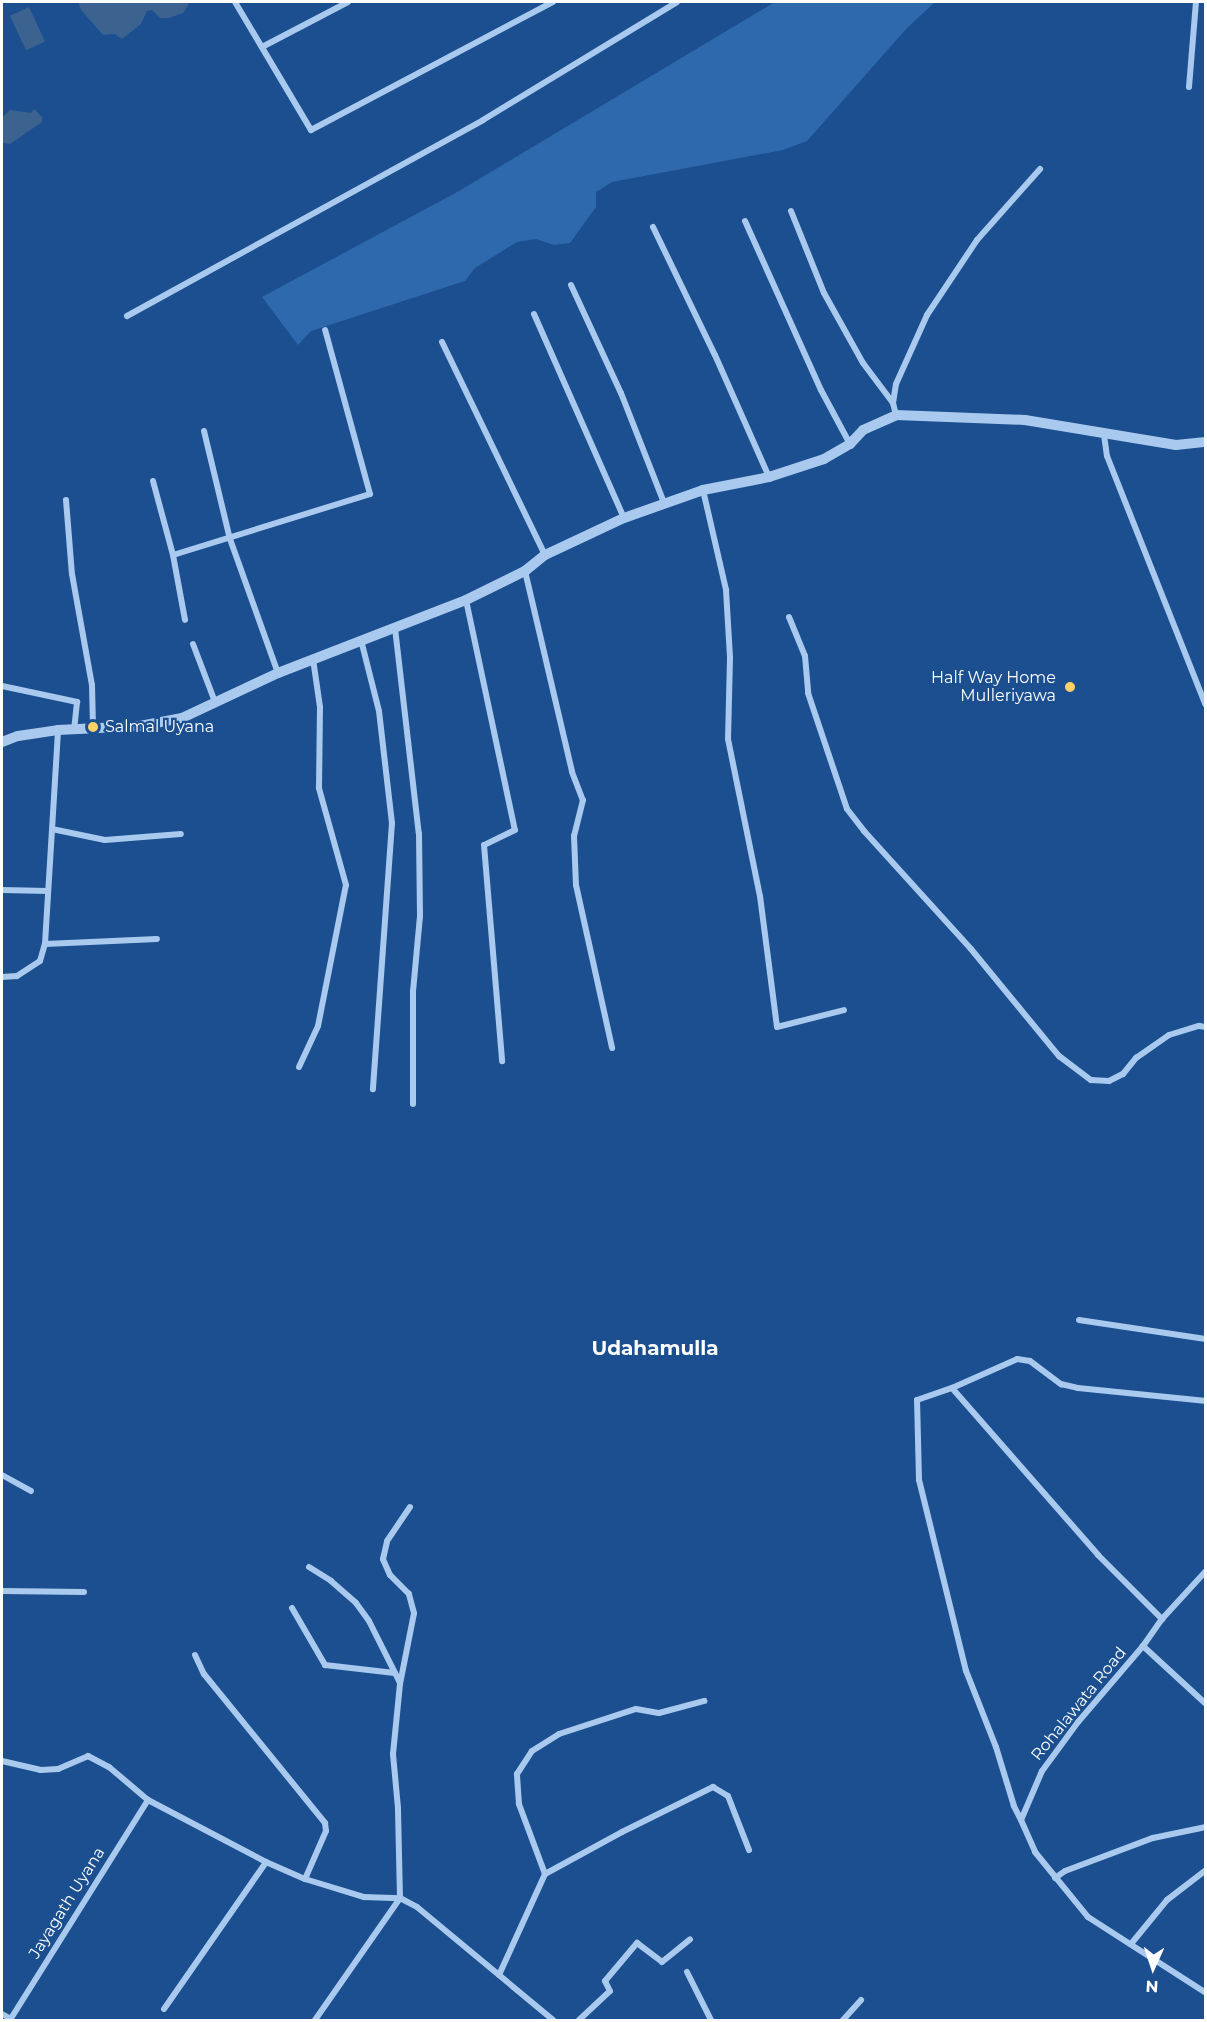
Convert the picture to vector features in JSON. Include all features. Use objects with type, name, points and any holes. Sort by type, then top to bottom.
[{"type":"street","points":[[235,2],[311,130],[553,2]]},
{"type":"street","points":[[262,47],[348,2]]},
{"type":"street","points":[[127,316],[483,120],[676,2]]},
{"type":"street","points":[[1190,87],[1196,2]]},
{"type":"street","points":[[894,409],[896,384],[927,315],[977,240],[1040,169]]},
{"type":"street","points":[[791,211],[824,293],[862,363],[894,409]]},
{"type":"street","points":[[745,220],[821,390],[850,444]]},
{"type":"street","points":[[653,227],[715,355],[769,477]]},
{"type":"street","points":[[571,285],[621,393],[664,503]]},
{"type":"street","points":[[534,314],[624,518]]},
{"type":"street","points":[[173,555],[230,539],[319,507],[370,494],[325,330]]},
{"type":"street","points":[[442,342],[545,555]]},
{"type":"street","points":[[2,742],[18,736],[58,730],[140,726],[182,718],[278,673],[466,600],[525,571],[545,555],[624,518],[703,490],[769,477],[824,459],[850,444],[863,430],[894,409],[1025,420],[1176,446],[1206,442]]},
{"type":"street","points":[[204,431],[230,539],[278,673]]},
{"type":"street","points":[[1104,435],[1107,456],[1205,704]]},
{"type":"street","points":[[153,481],[173,555],[185,620]]},
{"type":"street","points":[[703,490],[726,590],[730,658],[728,740],[760,896],[777,1027],[844,1010]]},
{"type":"street","points":[[66,500],[72,574],[92,685],[93,727]]},
{"type":"street","points":[[525,571],[572,772],[583,800],[574,836],[576,885],[612,1048]]},
{"type":"street","points":[[466,600],[515,830],[484,845],[502,1061]]},
{"type":"street","points":[[789,617],[805,656],[808,693],[847,809],[971,950],[1059,1056],[1091,1080],[1109,1081],[1123,1074],[1136,1058],[1169,1035],[1199,1026],[1206,1027]]},
{"type":"street","points":[[394,628],[418,834],[420,916],[412,991],[413,1104]]},
{"type":"street","points":[[361,640],[379,711],[392,823],[373,1089]]},
{"type":"street","points":[[193,644],[215,702]]},
{"type":"street","points":[[299,1067],[318,1026],[346,885],[319,788],[320,707],[312,659]]},
{"type":"street","points":[[2,686],[77,702],[74,729]]},
{"type":"street","points":[[2,977],[17,976],[40,961],[45,944],[58,730]]},
{"type":"street","points":[[52,828],[105,840],[181,834]]},
{"type":"street","points":[[2,890],[48,891]]},
{"type":"street","points":[[45,944],[157,939]]},
{"type":"street","points":[[1079,1320],[1206,1339]]},
{"type":"street","points":[[1206,1401],[1078,1388],[1060,1384],[1030,1361],[1017,1359],[952,1388],[917,1400],[919,1480],[966,1671],[996,1747],[1014,1806],[1035,1852],[1088,1917],[1206,1993]]},
{"type":"street","points":[[952,1388],[1098,1555],[1162,1619]]},
{"type":"street","points":[[2,1475],[31,1491]]},
{"type":"street","points":[[315,2020],[400,1898],[398,1808],[393,1754],[400,1684],[414,1613],[409,1594],[390,1575],[383,1559],[387,1541],[410,1507]]},
{"type":"street","points":[[309,1567],[332,1581],[356,1603],[369,1622],[400,1684]]},
{"type":"street","points":[[1143,1646],[1162,1619],[1206,1571]]},
{"type":"street","points":[[2,1591],[84,1592]]},
{"type":"street","points":[[292,1608],[325,1665],[395,1673]]},
{"type":"street","name":"Rohalawata Road","points":[[1021,1820],[1042,1771],[1078,1722],[1143,1646],[1206,1704]]},
{"type":"street","points":[[195,1655],[204,1674],[325,1823],[326,1831],[305,1879]]},
{"type":"street","points":[[545,1874],[519,1804],[517,1774],[532,1751],[559,1734],[636,1709],[659,1713],[704,1701]]},
{"type":"street","points":[[2,1761],[41,1770],[58,1769],[88,1756],[110,1767],[148,1800],[266,1862],[305,1879],[364,1897],[400,1898],[417,1907],[553,2020]]},
{"type":"street","points":[[499,1975],[545,1874],[622,1832],[713,1787],[728,1796],[749,1850]]},
{"type":"street","name":"Jayagath Uyana","points":[[10,2020],[148,1800]]},
{"type":"street","points":[[1055,1878],[1065,1871],[1153,1838],[1206,1827]]},
{"type":"street","points":[[164,2009],[266,1862]]},
{"type":"street","points":[[1131,1944],[1167,1900],[1206,1870]]},
{"type":"street","points":[[579,2020],[610,1991],[605,1981],[637,1943],[662,1962],[690,1940]]},
{"type":"street","points":[[687,1972],[711,2020]]},
{"type":"street","points":[[843,2020],[861,2000]]},
{"type":"street","points":[[2,2014],[10,2020]]},
{"type":"shaded area","points":[[78,2],[187,2],[189,4],[183,13],[169,18],[160,18],[152,10],[147,11],[141,24],[122,39],[115,34],[103,35],[81,10]]},
{"type":"shaded area","points":[[775,2],[935,2],[907,28],[807,141],[783,150],[612,182],[596,192],[596,207],[570,243],[554,245],[536,239],[517,242],[475,268],[465,281],[311,331],[298,345],[262,297],[459,191]]},
{"type":"shaded area","points":[[29,7],[45,41],[26,50],[10,16]]},
{"type":"shaded area","points":[[34,109],[42,117],[42,122],[10,144],[2,143],[2,118],[10,110],[31,113]]},
{"type":"place","name":"Half Way Home Mulleriyawa","points":[[1070,687]]},
{"type":"place","name":"Salmal Uyana","points":[[93,727]]},
{"type":"district","name":"Udahamulla","points":[[655,1348]]}]
